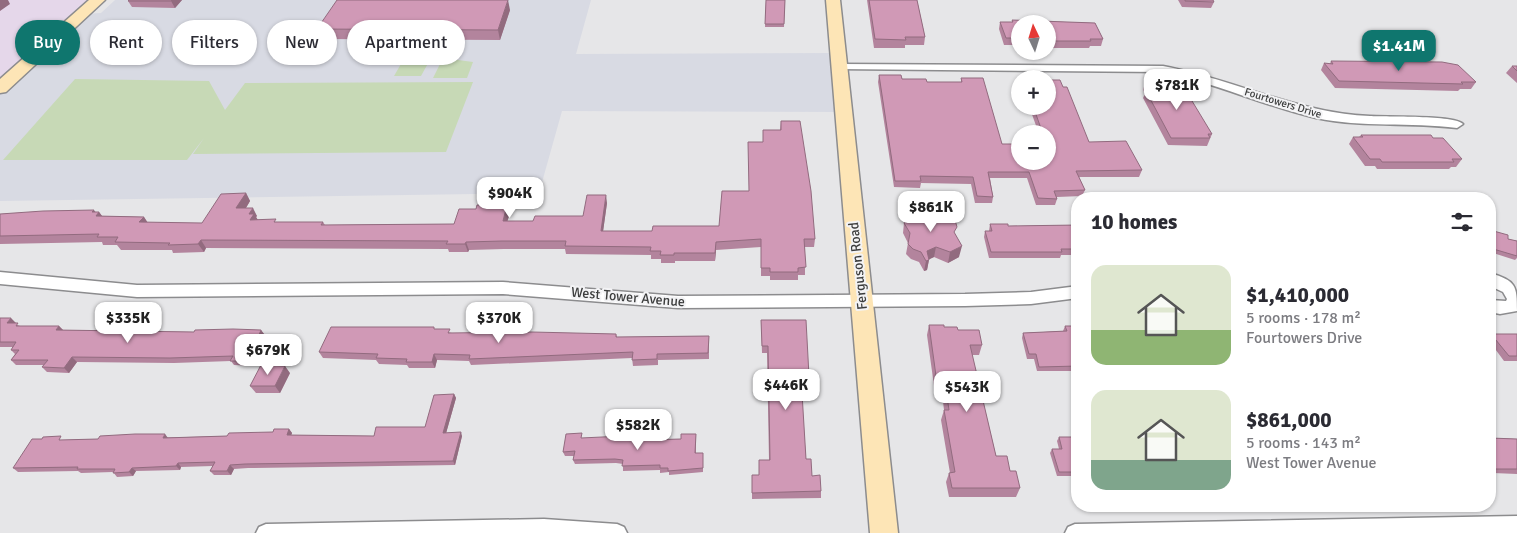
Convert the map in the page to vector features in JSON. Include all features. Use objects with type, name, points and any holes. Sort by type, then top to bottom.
[{"type":"street","points":[[0,88],[98,0]]},
{"type":"street","name":"Ferguson Road","points":[[833,0],[841,66],[855,240],[884,533]]},
{"type":"street","name":"Fourtowers Drive","points":[[841,66],[1163,69],[1194,75],[1328,116],[1426,120],[1457,124]]},
{"type":"street","name":"West Tower Avenue","points":[[0,278],[137,291],[503,288],[678,302],[1022,298],[1071,293]]},
{"type":"street","points":[[1496,282],[1508,288],[1515,298],[1512,306],[1507,308],[1496,307]]},
{"type":"street","points":[[1075,533],[1517,525]]},
{"type":"street","points":[[266,533],[544,528],[617,533]]},
{"type":"shaded area","points":[[0,0],[98,0],[76,20],[15,20],[15,65],[26,65],[0,88]]},
{"type":"shaded area","points":[[115,0],[591,0],[576,54],[839,53],[844,112],[562,111],[539,193],[0,201],[0,88],[26,65],[80,65],[80,20],[76,20],[83,14],[101,13]]},
{"type":"green space","points":[[465,61],[473,62],[467,78],[433,78],[440,65],[465,65]]},
{"type":"green space","points":[[400,65],[427,65],[421,76],[394,76]]},
{"type":"green space","points":[[75,79],[209,81],[225,110],[245,83],[473,82],[446,152],[193,154],[204,138],[187,160],[3,160]]},
{"type":"building","points":[[129,0],[172,0],[128,1]]},
{"type":"building","points":[[337,0],[508,0],[498,30],[465,30],[465,20],[347,20],[347,29],[337,29],[337,20],[323,20]]},
{"type":"building","points":[[766,0],[785,0],[784,24],[765,24]]},
{"type":"building","points":[[869,0],[917,0],[925,37],[905,37],[906,40],[875,39]]},
{"type":"building","points":[[1213,0],[1214,2],[1185,1]]},
{"type":"building","points":[[1000,22],[1011,22],[1011,38],[1006,38]]},
{"type":"building","points":[[1056,22],[1095,23],[1103,39],[1090,39],[1091,41],[1056,41]]},
{"type":"building","points":[[1331,61],[1442,62],[1458,65],[1476,82],[1461,82],[1463,84],[1339,81],[1324,63],[1333,64]]},
{"type":"building","points":[[879,75],[901,75],[902,79],[926,79],[927,82],[962,82],[961,78],[983,78],[1002,144],[1011,144],[1011,170],[1056,170],[1056,125],[1040,125],[1036,115],[1056,115],[1056,80],[1060,80],[1063,87],[1067,87],[1089,142],[1126,141],[1142,170],[1076,171],[1085,190],[1054,191],[1057,199],[1038,198],[1029,172],[988,172],[993,197],[977,196],[973,177],[920,176],[921,181],[895,181]]},
{"type":"building","points":[[1145,83],[1179,83],[1183,91],[1186,91],[1212,134],[1208,134],[1210,138],[1171,138],[1146,91],[1149,91]]},
{"type":"building","points":[[781,121],[800,121],[811,191],[815,239],[804,239],[806,267],[798,268],[798,272],[770,272],[770,268],[761,268],[761,239],[716,242],[715,253],[660,255],[661,251],[650,251],[651,247],[565,246],[566,241],[502,241],[446,244],[448,241],[201,240],[198,244],[168,245],[170,243],[115,242],[118,237],[97,237],[99,234],[0,236],[0,214],[43,211],[94,210],[92,212],[99,212],[96,216],[144,217],[139,222],[202,223],[221,194],[246,193],[236,208],[253,208],[249,214],[254,214],[250,220],[276,219],[274,222],[323,222],[321,225],[454,224],[459,209],[476,209],[477,205],[507,205],[503,221],[533,221],[535,216],[583,216],[587,195],[606,195],[601,231],[652,231],[653,226],[719,226],[722,191],[749,191],[748,142],[763,142],[763,130],[781,130]]},
{"type":"building","points":[[1361,135],[1431,135],[1433,138],[1443,138],[1462,159],[1452,159],[1454,162],[1382,162],[1380,159],[1370,159],[1353,137],[1363,137]]},
{"type":"building","points":[[917,202],[921,222],[943,216],[955,220],[957,227],[954,232],[962,246],[950,252],[936,247],[927,251],[929,260],[926,261],[921,252],[913,249],[908,244],[910,233],[904,223]]},
{"type":"building","points":[[990,224],[1008,224],[1008,226],[1071,225],[1071,249],[1061,249],[1062,252],[991,252],[985,231],[992,231]]},
{"type":"building","points":[[1496,232],[1508,235],[1508,239],[1517,241],[1517,256],[1496,250]]},
{"type":"building","points":[[0,318],[11,318],[7,323],[18,323],[16,326],[59,326],[56,330],[194,332],[195,330],[233,329],[261,330],[259,335],[270,335],[255,361],[230,361],[233,356],[170,358],[72,357],[64,368],[42,367],[48,360],[11,360],[19,350],[11,350],[16,342],[0,342]]},
{"type":"building","points":[[761,320],[806,320],[809,376],[802,376],[802,393],[806,459],[811,459],[812,476],[820,475],[821,491],[752,493],[752,475],[759,475],[759,460],[770,460],[768,346],[762,346]]},
{"type":"building","points":[[929,325],[957,327],[958,330],[979,330],[982,345],[970,345],[996,456],[1007,456],[1010,471],[1016,471],[1020,488],[952,488],[949,473],[955,472],[944,410],[949,410],[945,383],[937,383]]},
{"type":"building","points":[[1065,326],[1071,326],[1071,366],[1039,367],[1036,354],[1029,354],[1023,333],[1067,331]]},
{"type":"building","points":[[331,327],[434,327],[434,329],[450,329],[448,333],[616,334],[616,337],[709,336],[708,353],[657,354],[657,359],[632,360],[633,352],[469,359],[470,355],[434,354],[432,362],[406,362],[407,359],[376,358],[378,354],[319,352]]},
{"type":"building","points":[[1496,334],[1517,334],[1517,356],[1509,356],[1496,340]]},
{"type":"building","points":[[261,365],[285,366],[275,386],[250,386]]},
{"type":"building","points":[[454,394],[443,433],[461,432],[453,461],[245,464],[230,465],[227,471],[210,471],[215,462],[178,463],[176,466],[132,468],[129,472],[113,473],[115,469],[77,469],[78,467],[13,468],[32,439],[42,439],[43,437],[61,436],[59,440],[98,439],[100,436],[135,434],[165,434],[163,438],[227,436],[229,433],[273,432],[274,429],[289,429],[287,435],[374,436],[376,427],[425,427],[434,395]]},
{"type":"building","points":[[582,433],[581,438],[644,435],[644,440],[681,439],[681,434],[696,434],[695,453],[703,453],[703,468],[668,471],[668,468],[660,468],[660,465],[622,466],[623,460],[615,459],[573,460],[575,451],[563,452],[566,434]]},
{"type":"building","points":[[1059,437],[1071,437],[1071,472],[1059,472],[1052,449],[1062,449]]},
{"type":"building","points":[[1496,438],[1517,439],[1517,469],[1496,469]]}]
